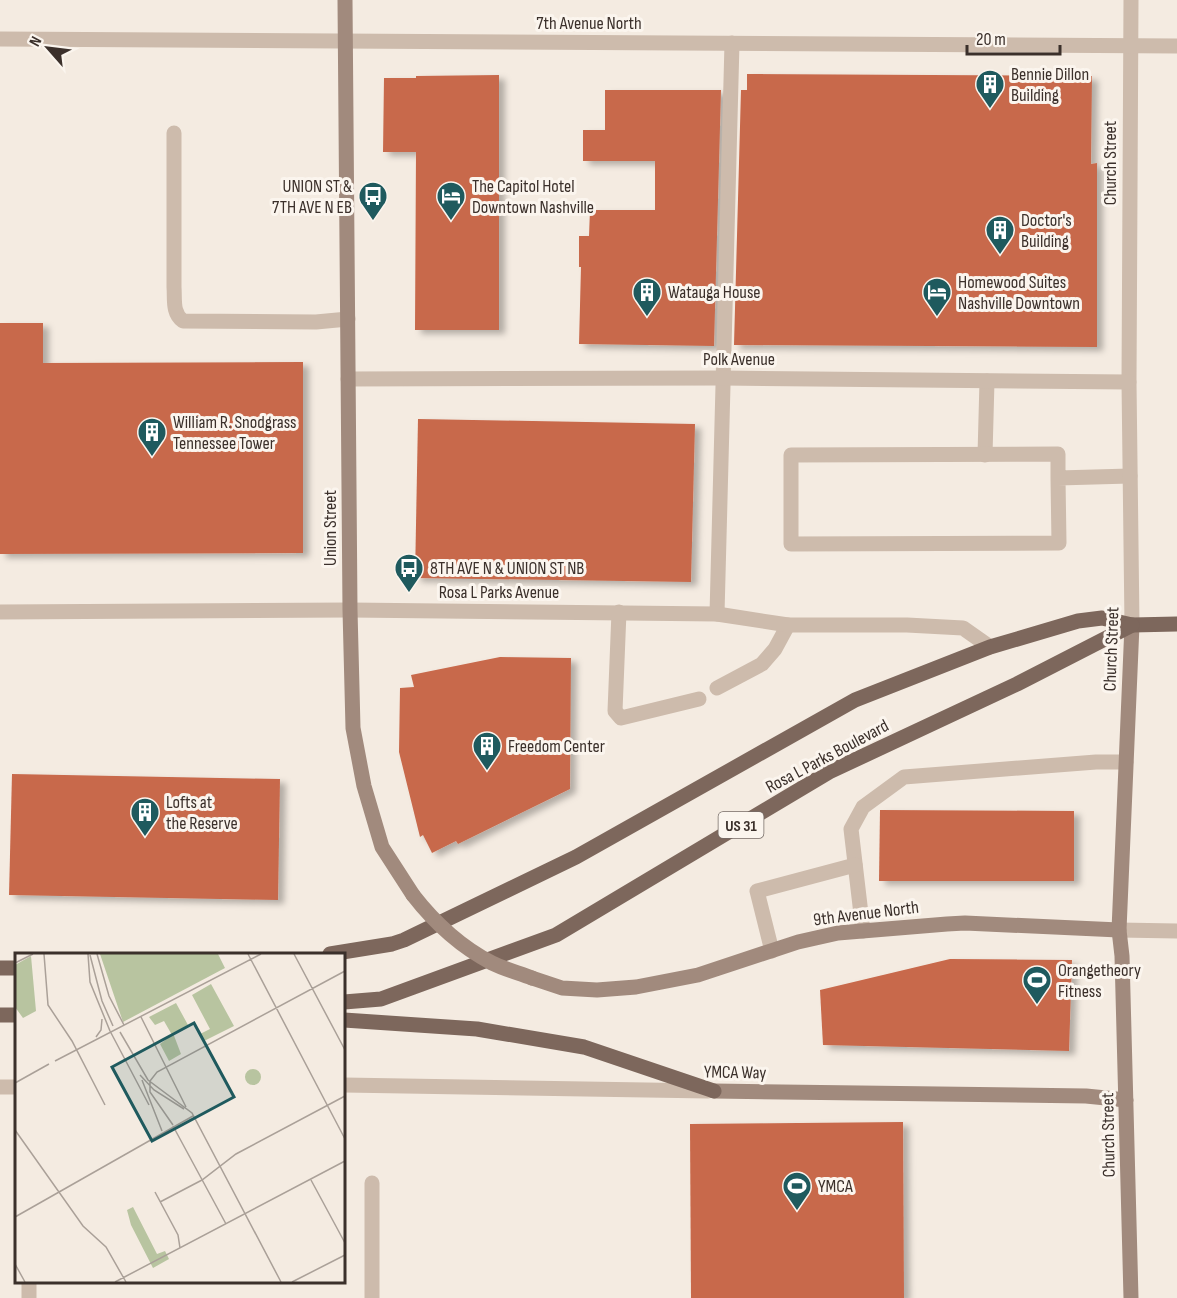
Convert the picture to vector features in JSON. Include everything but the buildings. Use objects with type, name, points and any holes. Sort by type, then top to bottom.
[{"type":"main road","name":"Union Street","points":[[345,0],[350,610],[353,728],[364,786],[382,846],[413,895],[433,920],[492,963],[532,978]]},
{"type":"main road","name":"Rosa L Parks Boulevard","points":[[336,953],[404,940],[576,857],[855,700],[990,647],[1078,621],[1102,618],[1132,625],[1177,624]]},
{"type":"main road","name":"Rosa L Parks Boulevard","points":[[345,1002],[381,999],[556,935],[829,772],[1017,684],[1132,625]]},
{"type":"main road","name":"Church Street","points":[[1131,1298],[1122,956],[1119,930],[1132,625]]},
{"type":"main road","name":"9th Avenue North","points":[[532,978],[562,988],[597,990],[636,987],[698,975],[798,942],[828,935],[965,922],[1119,930]]},
{"type":"main road","points":[[345,1020],[477,1029],[584,1047],[714,1091]]},
{"type":"main road","name":"YMCA Way","points":[[714,1091],[1086,1096],[1126,1100]]},
{"type":"street","name":"Church Street","points":[[1131,0],[1129,382],[1132,625]]},
{"type":"street","name":"7th Avenue North","points":[[0,39],[1177,46]]},
{"type":"street","points":[[717,614],[732,43]]},
{"type":"street","points":[[174,133],[174,287],[175,312],[178,317],[183,321],[316,322],[348,319]]},
{"type":"street","name":"Polk Avenue","points":[[348,379],[723,378],[1129,382]]},
{"type":"street","points":[[985,455],[987,381]]},
{"type":"street","points":[[1059,454],[1059,478],[1059,543],[791,544],[791,455],[1059,454]]},
{"type":"street","points":[[1059,478],[1130,476]]},
{"type":"street","name":"Rosa L Parks Avenue","points":[[0,612],[350,610],[717,614],[788,625],[963,628],[990,647]]},
{"type":"street","points":[[619,612],[615,711],[621,718],[699,699]]},
{"type":"street","points":[[717,688],[762,664],[775,649],[788,625]]},
{"type":"street","points":[[863,931],[851,829],[863,807],[904,777],[1096,762],[1126,762]]},
{"type":"street","points":[[772,951],[758,891],[855,865]]},
{"type":"street","name":"9th Avenue North","points":[[1119,930],[1177,931]]},
{"type":"street","name":"YMCA Way","points":[[345,1085],[714,1091]]},
{"type":"street","points":[[372,1183],[372,1298]]},
{"type":"place","name":"Bennie Dillon Building","points":[[990,110]]},
{"type":"place","name":"UNION ST & 7TH AVE N EB","points":[[373,222]]},
{"type":"place","name":"The Capitol Hotel Downtown Nashville","points":[[451,222]]},
{"type":"place","name":"Doctor's Building","points":[[1000,256]]},
{"type":"place","name":"Watauga House","points":[[647,318]]},
{"type":"place","name":"Homewood Suites Nashville Downtown","points":[[937,318]]},
{"type":"place","name":"William R. Snodgrass Tennessee Tower","points":[[152,458]]},
{"type":"place","name":"8TH AVE N & UNION ST NB","points":[[409,594]]},
{"type":"place","name":"Freedom Center","points":[[487,772]]},
{"type":"place","name":"Lofts at the Reserve","points":[[145,838]]},
{"type":"place","name":"Orangetheory Fitness","points":[[1037,1006]]},
{"type":"place","name":"YMCA","points":[[797,1212]]}]
